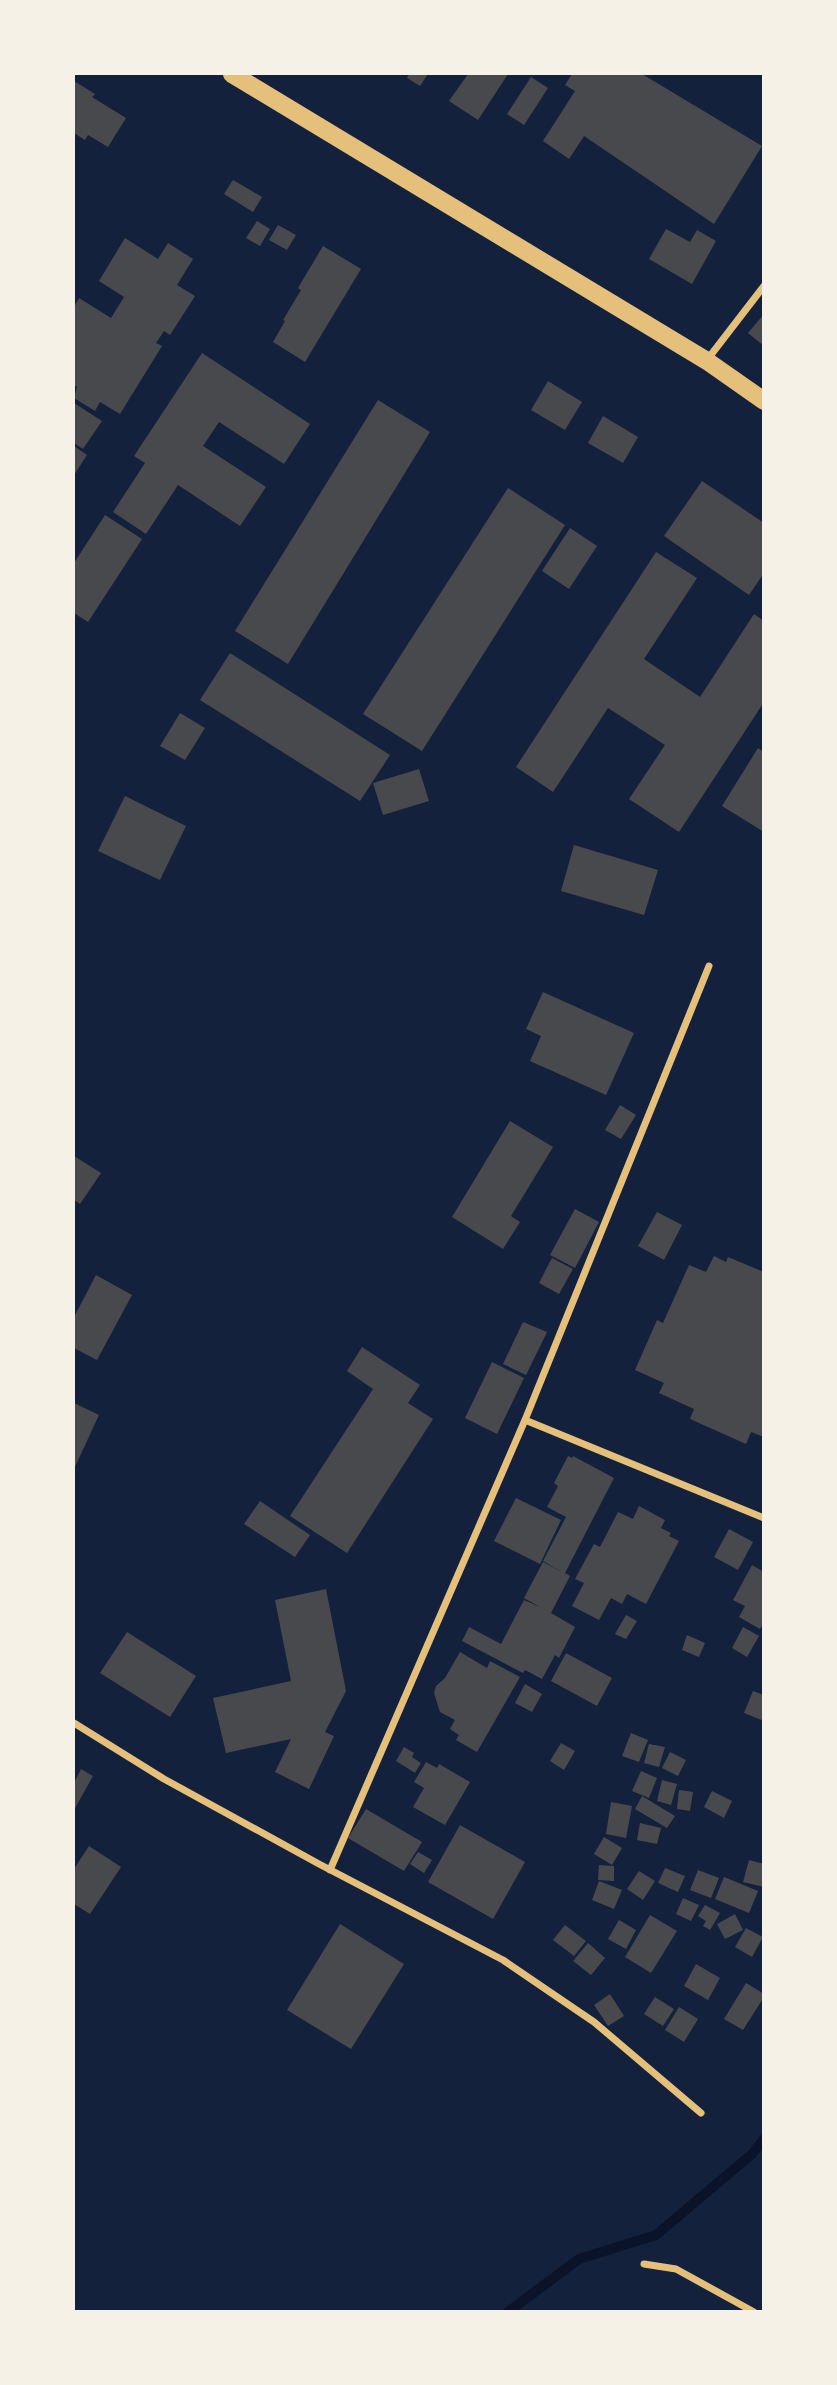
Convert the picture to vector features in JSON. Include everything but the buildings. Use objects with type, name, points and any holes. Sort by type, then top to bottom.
[{"type":"main road","points":[[232,74],[707,361],[764,401]]},
{"type":"street","points":[[707,361],[764,286]]},
{"type":"street","points":[[330,1870],[526,1420],[709,966]]},
{"type":"street","points":[[526,1420],[764,1518]]},
{"type":"street","points":[[74,1723],[164,1779],[503,1960],[594,2022],[701,2113]]},
{"type":"street","points":[[644,2264],[676,2269],[754,2312]]},
{"type":"waterway","points":[[508,2312],[579,2259],[656,2235],[752,2154],[764,2139]]}]
